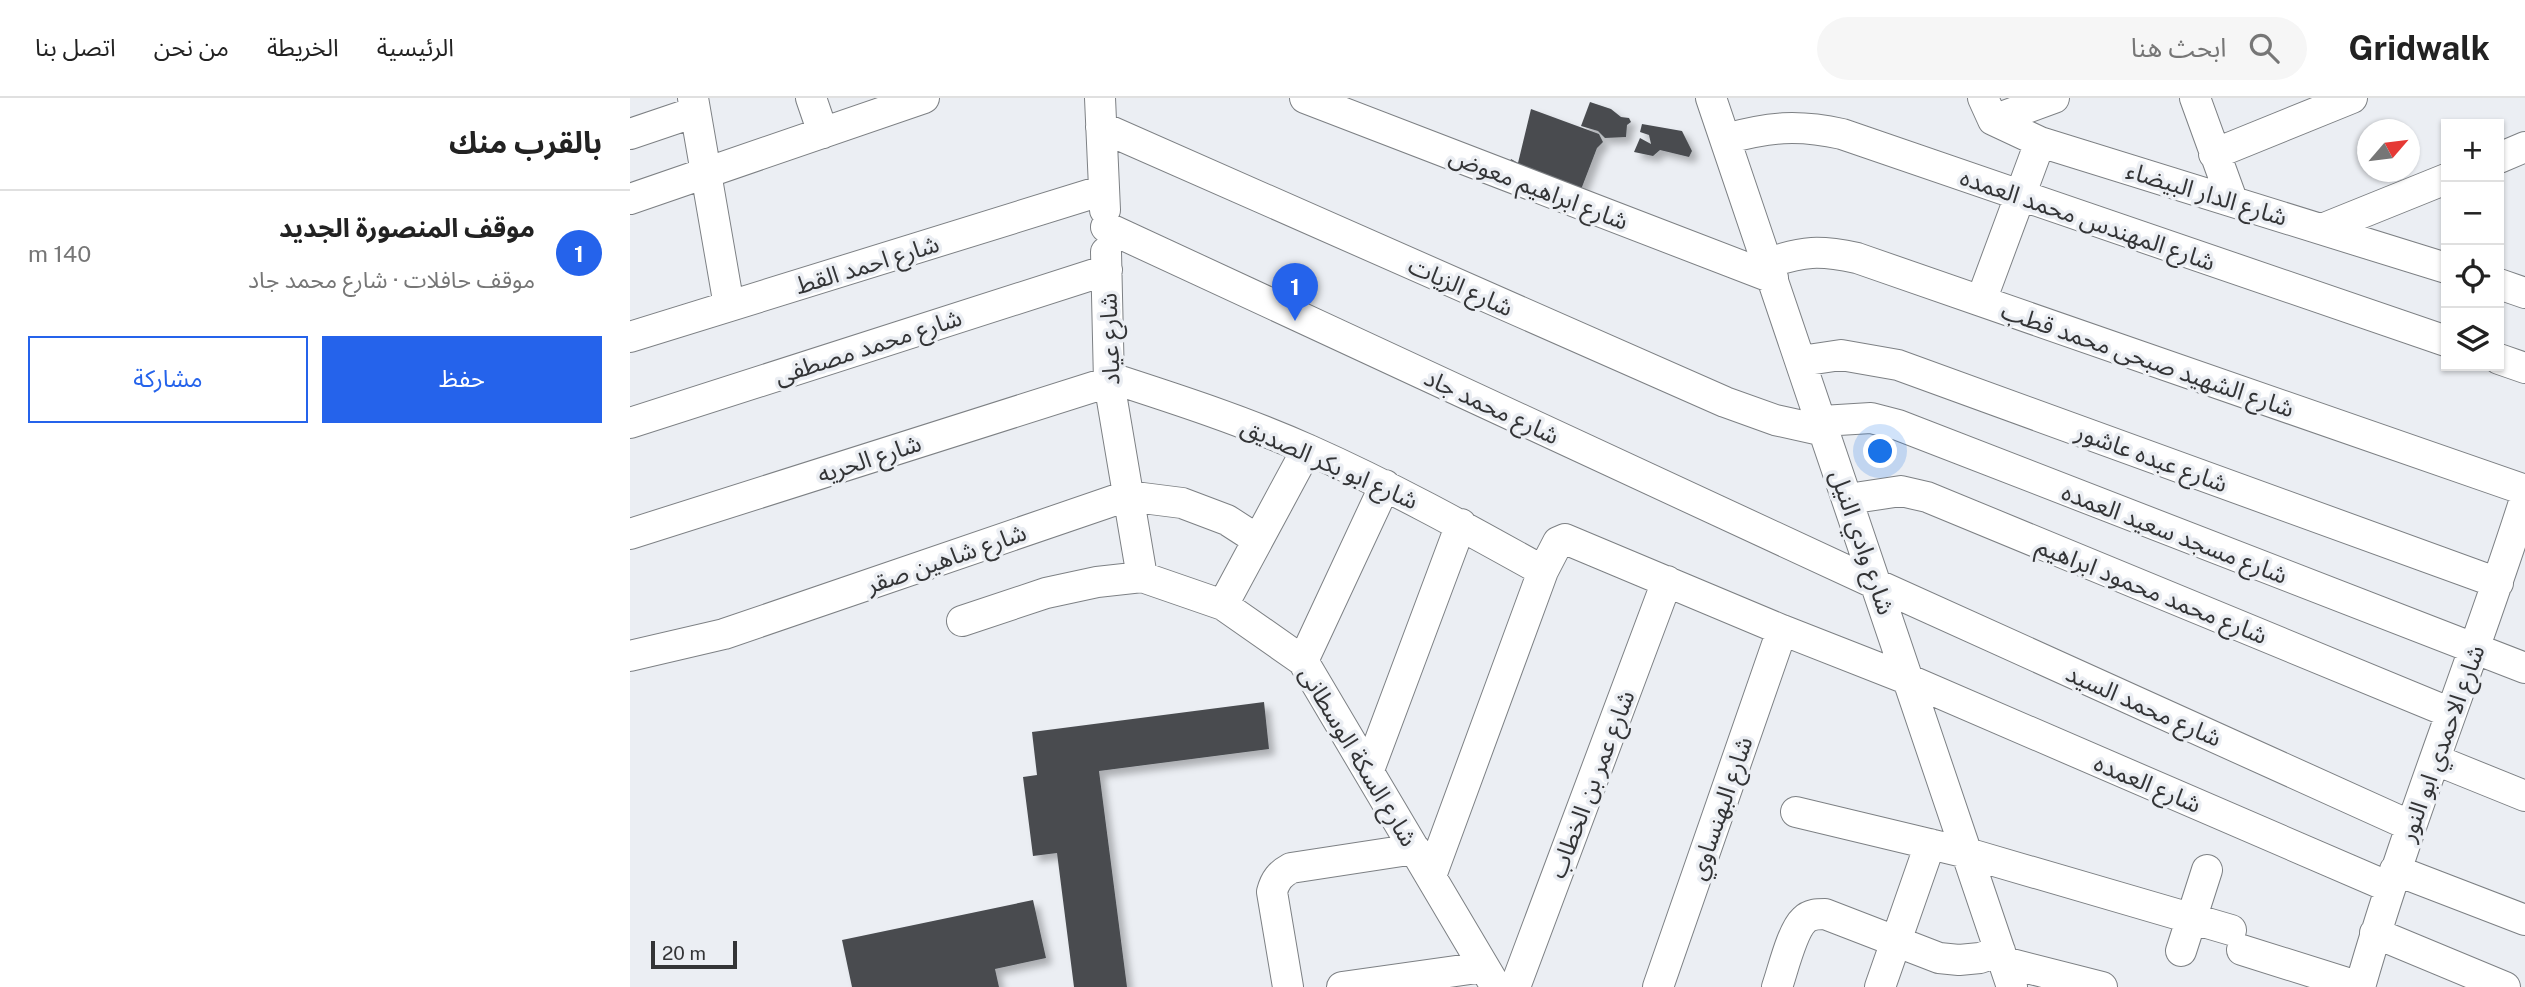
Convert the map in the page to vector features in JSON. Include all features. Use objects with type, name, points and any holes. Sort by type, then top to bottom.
[{"type":"street","points":[[811,98],[823,133]]},
{"type":"street","points":[[630,199],[922,98]]},
{"type":"street","name":"شارع عياد","points":[[1100,98],[1106,227],[1108,379],[1142,577]]},
{"type":"street","name":"شارع ابراهيم معوض","points":[[1305,98],[1770,271]]},
{"type":"street","name":"شارع وادي النيل","points":[[1711,98],[1878,585],[2005,972]]},
{"type":"street","points":[[1988,109],[2054,98]]},
{"type":"street","points":[[2194,98],[2232,200]]},
{"type":"street","points":[[2214,154],[2352,98]]},
{"type":"street","points":[[630,134],[694,105],[729,306]]},
{"type":"street","name":"شارع الدار البيضاء","points":[[1988,109],[2040,142],[2441,266]]},
{"type":"street","name":"شارع المهندس محمد العمده","points":[[1725,139],[1762,129],[1789,126],[1842,134],[2441,339]]},
{"type":"street","name":"شارع الزيات","points":[[1101,127],[1726,402],[1775,420],[1824,426]]},
{"type":"street","points":[[1981,301],[2040,142]]},
{"type":"street","points":[[2504,156],[2525,147]]},
{"type":"street","points":[[2322,229],[2441,181]]},
{"type":"street","name":"شارع احمد القط","points":[[630,337],[1104,190]]},
{"type":"street","name":"شارع محمد جاد","points":[[1106,227],[1878,585]]},
{"type":"street","name":"شارع الشهيد صبحى محمد قطب","points":[[1770,271],[1800,253],[1829,252],[1857,258],[2525,490]]},
{"type":"street","name":"شارع محمد مصطفى","points":[[630,423],[1107,270]]},
{"type":"street","points":[[2504,286],[2525,293]]},
{"type":"street","name":"شارع عبده عاشور","points":[[1801,360],[1841,355],[1898,365],[2498,583]]},
{"type":"street","points":[[2504,361],[2525,368]]},
{"type":"street","name":"شارع ابو بكر الصديق","points":[[1108,379],[1209,410],[1307,449],[1461,524],[1543,571]]},
{"type":"street","name":"شارع الحريه","points":[[630,534],[1108,379]]},
{"type":"street","name":"شارع مسجد سعيد العمده","points":[[1824,426],[1871,418],[1898,425],[2525,668]]},
{"type":"street","points":[[1223,605],[1307,449]]},
{"type":"street","points":[[1303,661],[1385,485]]},
{"type":"street","name":"شارع محمد محمود ابراهيم","points":[[1848,499],[1901,491],[1927,498],[2451,713]]},
{"type":"street","name":"شارع شاهين صقر","points":[[630,656],[724,634],[1128,496],[1182,503],[1227,520],[1258,540]]},
{"type":"street","name":"شارع الاحمدي ابو النور","points":[[2360,987],[2392,879],[2498,583],[2525,499]]},
{"type":"street","points":[[1369,770],[1461,524]]},
{"type":"street","points":[[1431,876],[1543,571],[1561,540],[1570,540],[1782,630],[1907,679]]},
{"type":"street","name":"شارع السكة الوسطانى","points":[[962,621],[1046,593],[1097,582],[1142,577],[1223,605],[1303,661],[1490,977]]},
{"type":"street","name":"شارع عمر بن الخطاب","points":[[1515,987],[1667,581]]},
{"type":"street","name":"شارع محمد السيد","points":[[1878,585],[2411,826]]},
{"type":"street","name":"شارع البهنساوي","points":[[1658,987],[1782,630]]},
{"type":"street","name":"شارع العمده","points":[[1907,679],[2392,879],[2525,920]]},
{"type":"street","points":[[2435,760],[2525,796]]},
{"type":"street","points":[[1796,812],[1967,853],[2191,918],[2237,940],[2360,987]]},
{"type":"street","points":[[1880,987],[1930,844]]},
{"type":"street","points":[[1288,987],[1272,892],[1275,881],[1282,873],[1291,868],[1415,849]]},
{"type":"street","points":[[2181,951],[2207,870]]},
{"type":"street","points":[[1777,987],[1798,929],[1805,919],[1815,914],[1825,914],[1939,958],[1980,958],[2005,972],[2102,987]]},
{"type":"street","points":[[2375,933],[2505,987]]},
{"type":"street","points":[[1342,987],[1490,977]]},
{"type":"building","points":[[1590,102],[1611,109],[1621,117],[1629,118],[1631,122],[1627,125],[1626,137],[1605,138],[1598,131],[1581,126]]},
{"type":"building","points":[[1531,109],[1599,134],[1603,142],[1597,148],[1577,200],[1507,171],[1511,159],[1518,163]]},
{"type":"building","points":[[1642,124],[1682,131],[1692,151],[1689,157],[1660,150],[1653,156],[1634,152],[1640,138],[1651,144],[1649,135],[1640,132]]},
{"type":"building","points":[[1264,702],[1269,749],[1099,771],[1127,987],[1074,987],[1057,853],[1033,856],[1023,777],[1037,775],[1032,732]]},
{"type":"building","points":[[1033,900],[1046,958],[995,969],[999,987],[852,987],[842,940]]},
{"type":"place","name":"موقف المنصورة الجديد","points":[[1295,321]]}]
